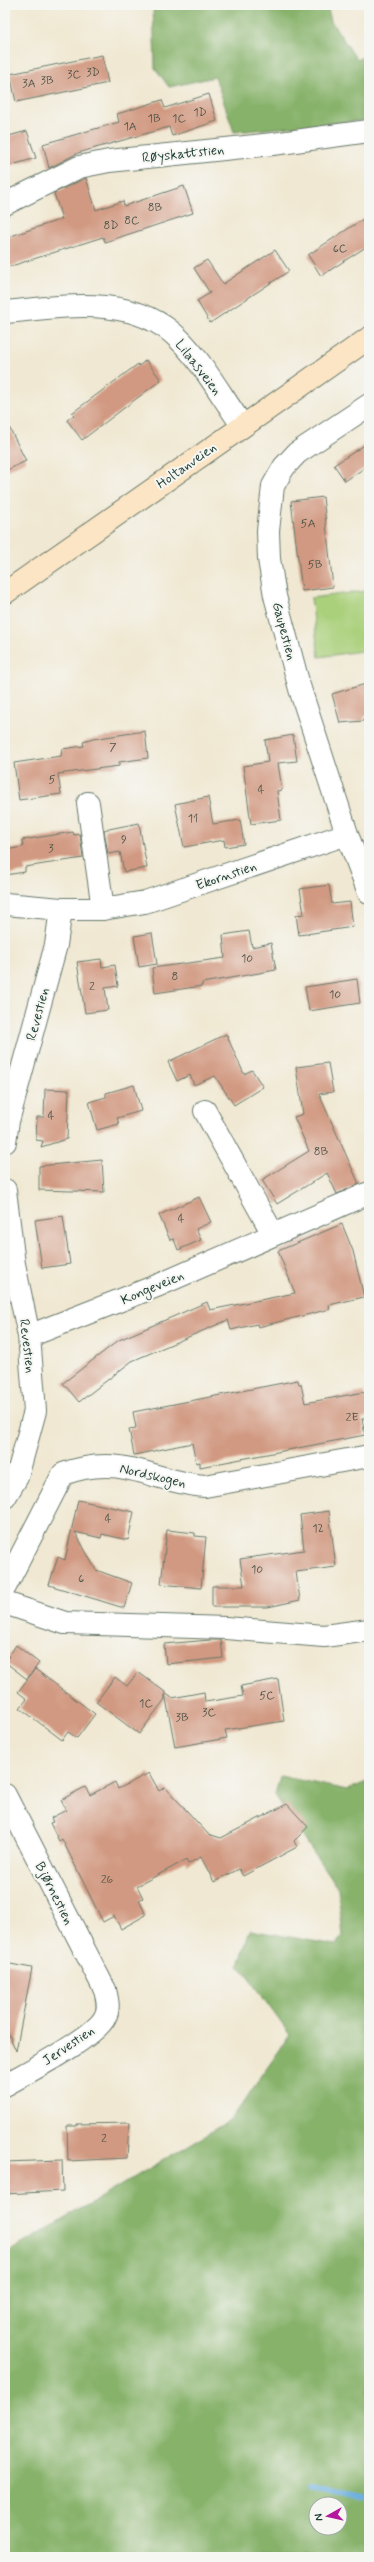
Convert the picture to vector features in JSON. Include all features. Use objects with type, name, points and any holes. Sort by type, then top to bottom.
[{"type":"main road","name":"Holtanveien","points":[[5,593],[242,425],[369,338]]},
{"type":"street","name":"Røyskattstien","points":[[5,204],[79,167],[102,162],[369,132]]},
{"type":"street","name":"Lilaasveien","points":[[5,312],[98,306],[121,308],[152,320],[179,338],[242,425]]},
{"type":"street","name":"Gaupestien","points":[[369,405],[297,453],[284,467],[273,486],[268,531],[269,559],[275,596],[302,696],[347,834],[369,893]]},
{"type":"street","points":[[88,804],[103,909]]},
{"type":"street","name":"Ekornstien","points":[[5,904],[61,909],[103,909],[145,902],[347,834]]},
{"type":"street","name":"Revestien","points":[[5,1142],[8,1121],[56,945],[61,909]]},
{"type":"street","points":[[205,1111],[273,1234]]},
{"type":"street","name":"Revestien","points":[[5,1190],[14,1264],[29,1336],[35,1411],[17,1477],[5,1497]]},
{"type":"street","name":"Kongeveien","points":[[29,1336],[159,1286],[273,1234],[369,1193]]},
{"type":"street","name":"Nordskogen","points":[[5,1587],[57,1482],[63,1474],[68,1472],[111,1466],[134,1468],[190,1485],[205,1486],[369,1456]]},
{"type":"street","points":[[5,1603],[65,1623],[226,1628],[324,1636],[367,1630]]},
{"type":"street","name":"Bjørnestien","points":[[5,1795],[105,1990]]},
{"type":"street","name":"Jervestien","points":[[5,2085],[92,2032],[105,2018],[108,2005],[105,1990]]},
{"type":"green space","points":[[153,5],[327,5],[331,21],[357,60],[369,53],[369,120],[234,132],[215,77],[169,87],[155,68]]},
{"type":"green space","points":[[366,591],[369,617],[369,650],[319,657],[311,598]]},
{"type":"green space","points":[[280,1776],[347,1790],[369,1781],[369,2557],[5,2557],[5,2254],[231,2120],[290,2035],[239,1965],[250,1930],[335,1945],[343,1936],[338,1889],[275,1795]]},
{"type":"building","points":[[102,55],[108,83],[16,102],[10,74]]},
{"type":"building","points":[[209,94],[217,121],[172,136],[169,127],[78,153],[49,168],[43,144],[119,122],[117,114],[162,100],[165,108]]},
{"type":"building","points":[[27,131],[36,158],[5,167],[5,137]]},
{"type":"building","points":[[86,178],[96,210],[123,201],[124,206],[184,186],[193,213],[105,242],[103,237],[5,268],[5,238],[62,219],[54,193]]},
{"type":"building","points":[[369,215],[369,245],[321,276],[308,255]]},
{"type":"building","points":[[275,250],[289,271],[210,323],[197,301],[210,293],[194,268],[207,260],[223,284]]},
{"type":"building","points":[[146,360],[161,380],[82,440],[67,420],[74,415],[72,413],[138,364],[139,366]]},
{"type":"building","points":[[5,419],[26,461],[5,471]]},
{"type":"building","points":[[369,442],[369,465],[345,481],[334,465]]},
{"type":"building","points":[[323,497],[333,587],[302,591],[291,501]]},
{"type":"building","points":[[369,683],[369,715],[365,716],[363,721],[340,723],[332,694]]},
{"type":"building","points":[[145,731],[148,758],[119,762],[119,766],[58,774],[61,794],[19,800],[14,763],[61,756],[62,749],[84,746],[83,742],[93,739]]},
{"type":"building","points":[[293,735],[297,761],[278,763],[282,790],[277,791],[281,820],[251,824],[243,766],[268,762],[265,740]]},
{"type":"building","points":[[208,797],[213,824],[240,820],[244,844],[225,847],[224,840],[184,847],[175,804]]},
{"type":"building","points":[[139,823],[147,868],[124,872],[120,852],[108,854],[104,830]]},
{"type":"building","points":[[73,832],[74,835],[80,834],[83,858],[25,867],[25,872],[5,875],[5,850],[23,847],[22,840]]},
{"type":"building","points":[[329,885],[332,904],[350,902],[353,927],[299,935],[296,915],[304,914],[300,889]]},
{"type":"building","points":[[249,931],[252,947],[271,943],[276,970],[202,983],[202,986],[155,993],[152,968],[225,958],[223,935]]},
{"type":"building","points":[[152,933],[157,964],[139,967],[134,936]]},
{"type":"building","points":[[101,959],[102,967],[115,965],[118,986],[105,988],[108,1010],[85,1013],[77,962]]},
{"type":"building","points":[[357,979],[360,1003],[309,1011],[305,987]]},
{"type":"building","points":[[226,1034],[244,1074],[252,1070],[263,1087],[234,1105],[215,1076],[194,1085],[190,1075],[177,1081],[168,1062]]},
{"type":"building","points":[[328,1063],[333,1092],[319,1094],[359,1184],[337,1194],[327,1173],[277,1204],[262,1180],[309,1151],[294,1117],[303,1114],[296,1067]]},
{"type":"building","points":[[134,1085],[141,1111],[117,1118],[119,1124],[97,1130],[89,1102],[106,1097],[106,1093]]},
{"type":"building","points":[[45,1089],[69,1090],[67,1139],[41,1147],[43,1141],[36,1140],[37,1117],[44,1117]]},
{"type":"building","points":[[102,1160],[104,1192],[39,1190],[39,1166]]},
{"type":"building","points":[[199,1197],[211,1222],[196,1229],[201,1240],[178,1250],[174,1239],[170,1240],[159,1215]]},
{"type":"building","points":[[63,1216],[70,1264],[42,1268],[35,1220]]},
{"type":"building","points":[[342,1224],[353,1251],[364,1297],[329,1305],[330,1309],[258,1327],[257,1324],[231,1330],[228,1320],[132,1361],[79,1402],[63,1383],[119,1340],[207,1302],[210,1310],[295,1293],[278,1251]]},
{"type":"building","points":[[298,1380],[299,1384],[301,1384],[305,1403],[364,1392],[369,1416],[362,1419],[365,1435],[200,1467],[200,1462],[196,1463],[192,1443],[134,1455],[129,1429],[136,1428],[133,1412]]},
{"type":"building","points":[[78,1500],[134,1512],[128,1540],[102,1534],[101,1538],[75,1532],[96,1570],[132,1583],[124,1608],[49,1585],[58,1557],[65,1560]]},
{"type":"building","points":[[329,1511],[336,1567],[296,1572],[300,1600],[268,1607],[212,1607],[212,1586],[244,1586],[240,1559],[304,1550],[300,1515]]},
{"type":"building","points":[[167,1530],[195,1533],[195,1536],[206,1537],[201,1588],[161,1584]]},
{"type":"building","points":[[221,1640],[223,1658],[166,1664],[164,1644]]},
{"type":"building","points":[[16,1645],[39,1663],[27,1679],[5,1662]]},
{"type":"building","points":[[35,1669],[95,1714],[77,1738],[68,1732],[62,1740],[20,1708],[27,1699],[18,1692]]},
{"type":"building","points":[[138,1672],[165,1692],[165,1699],[139,1734],[96,1702],[115,1677],[127,1686]]},
{"type":"building","points":[[278,1679],[284,1721],[225,1730],[227,1738],[175,1747],[165,1693],[172,1698],[204,1692],[205,1702],[243,1696],[241,1686]]},
{"type":"building","points":[[149,1773],[159,1791],[165,1787],[208,1834],[221,1838],[287,1804],[308,1827],[294,1841],[297,1847],[243,1876],[239,1869],[214,1882],[201,1857],[188,1864],[186,1860],[137,1886],[143,1898],[139,1900],[146,1915],[121,1929],[114,1916],[103,1922],[62,1839],[59,1841],[50,1823],[53,1822],[51,1818],[66,1810],[61,1800],[85,1787],[90,1795],[115,1782],[118,1789]]},
{"type":"building","points":[[5,1963],[32,1968],[16,2051],[5,2025]]},
{"type":"building","points":[[129,2123],[127,2158],[68,2161],[67,2126],[77,2126],[77,2124]]},
{"type":"building","points":[[62,2160],[63,2191],[5,2194],[5,2162]]},
{"type":"waterway","points":[[309,2486],[369,2496]]}]
